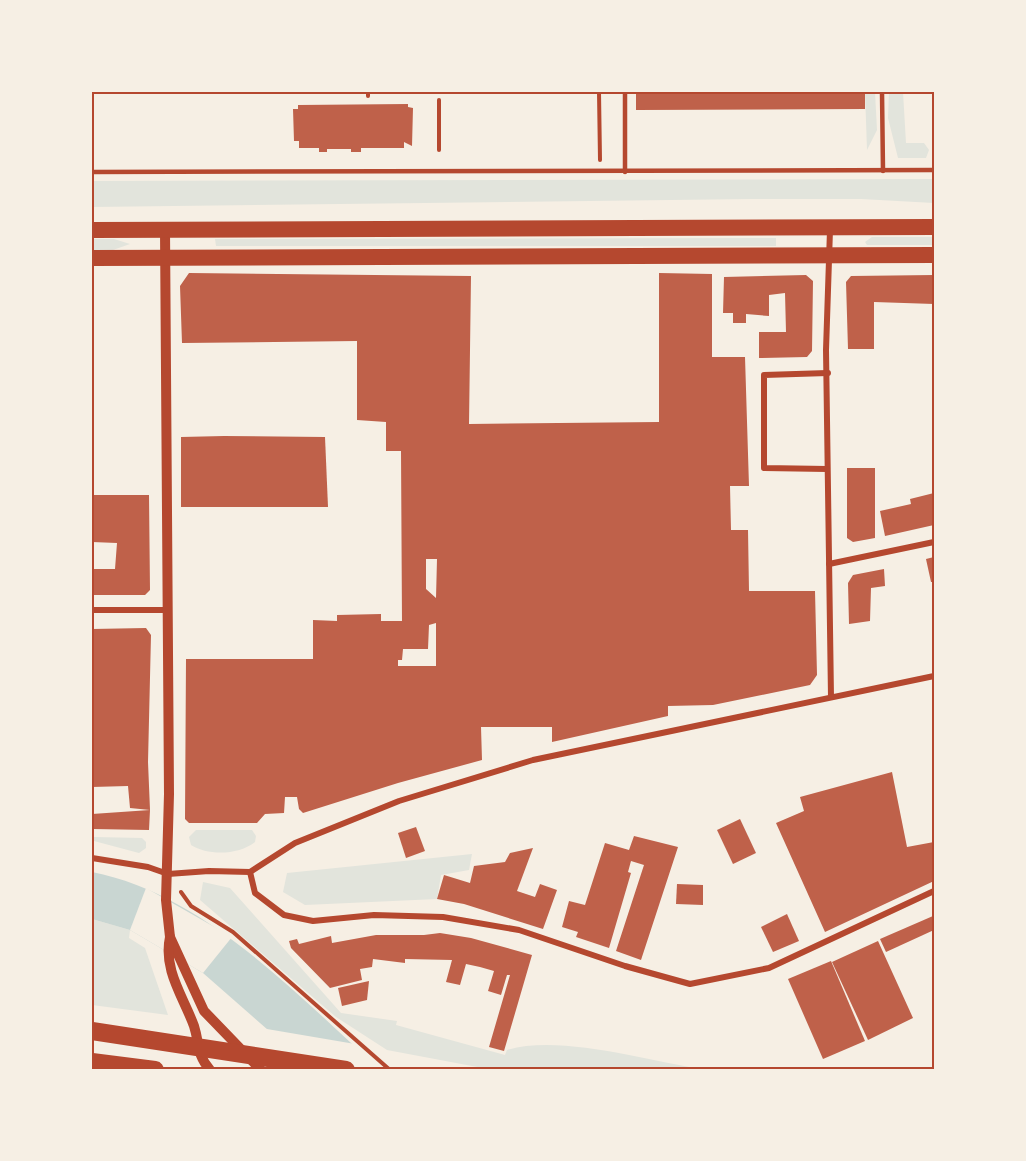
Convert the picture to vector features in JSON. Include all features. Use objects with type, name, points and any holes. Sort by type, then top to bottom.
[{"type":"highway","points":[[92,230],[934,227]]},
{"type":"highway","points":[[92,258],[934,255]]},
{"type":"highway","points":[[92,1031],[345,1070]]},
{"type":"highway","points":[[92,1062],[155,1070]]},
{"type":"street","points":[[830,227],[826,292],[831,697]]},
{"type":"street","points":[[165,230],[168,610],[168,874],[166,900],[170,937],[204,1011],[261,1070]]},
{"type":"street","points":[[827,469],[764,468],[764,375],[828,373]]},
{"type":"street","points":[[828,564],[934,542]]},
{"type":"street","points":[[92,610],[168,610]]},
{"type":"street","points":[[92,858],[148,867],[168,874],[209,871],[250,872],[295,843],[422,793],[533,760],[934,676]]},
{"type":"street","points":[[250,872],[255,892],[284,915],[313,921],[374,915],[443,917],[519,930],[625,966],[690,984],[769,968],[934,891]]},
{"type":"street","points":[[170,937],[167,952],[175,985],[194,1028],[200,1058],[210,1070]]},
{"type":"lane","points":[[625,92],[625,172]]},
{"type":"lane","points":[[882,92],[883,171]]},
{"type":"lane","points":[[92,172],[600,170],[625,172],[852,172],[934,170]]},
{"type":"path","points":[[599,92],[600,170]]},
{"type":"path","points":[[439,100],[439,150]]},
{"type":"path","points":[[168,874],[191,906],[233,932],[390,1070]]},
{"type":"shaded area","points":[[865,92],[875,92],[877,130],[867,150]]},
{"type":"shaded area","points":[[889,92],[903,92],[906,143],[924,143],[929,150],[926,158],[898,158],[888,118]]},
{"type":"shaded area","points":[[934,179],[934,203],[861,199],[752,199],[92,207],[92,181]]},
{"type":"shaded area","points":[[872,237],[934,237],[934,245],[867,245],[865,242]]},
{"type":"shaded area","points":[[776,238],[776,246],[216,246],[215,239]]},
{"type":"shaded area","points":[[92,239],[114,239],[130,244],[113,250],[92,250]]},
{"type":"shaded area","points":[[196,830],[252,830],[256,836],[255,842],[241,850],[215,852],[198,849],[191,845],[189,837]]},
{"type":"shaded area","points":[[94,837],[142,838],[146,842],[146,848],[139,853],[94,841]]},
{"type":"shaded area","points":[[472,854],[469,870],[441,875],[437,899],[305,905],[283,892],[287,873]]},
{"type":"shaded area","points":[[92,872],[133,884],[173,902],[211,925],[282,980],[380,1069],[276,1037],[203,973],[130,930],[92,919]]},
{"type":"shaded area","points":[[203,882],[230,888],[341,1013],[397,1021],[396,1025],[505,1055],[507,1050],[551,1045],[602,1050],[701,1069],[488,1069],[387,1050],[336,1017],[200,900]]},
{"type":"shaded area","points":[[92,919],[130,930],[129,938],[145,948],[168,1015],[92,1005]]},
{"type":"pier","points":[[146,888],[232,937],[203,973],[130,930]]},
{"type":"pier","points":[[261,1028],[355,1044],[383,1070],[307,1070]]},
{"type":"building","points":[[636,92],[865,92],[865,109],[636,110]]},
{"type":"building","points":[[408,104],[408,107],[413,108],[412,146],[404,142],[404,148],[361,148],[361,152],[351,152],[351,149],[327,149],[327,152],[319,152],[319,148],[299,148],[299,141],[294,141],[293,109],[298,109],[298,105]]},
{"type":"building","points":[[189,273],[471,276],[469,424],[659,422],[659,273],[712,274],[712,357],[745,357],[749,486],[730,486],[731,530],[748,530],[749,591],[815,591],[817,675],[810,685],[713,705],[668,706],[668,716],[552,742],[552,727],[481,727],[482,760],[303,813],[299,809],[297,797],[285,797],[284,813],[265,814],[257,823],[189,823],[185,819],[186,659],[313,659],[313,620],[337,621],[337,615],[381,614],[381,621],[402,621],[401,451],[386,451],[386,422],[357,420],[357,341],[182,343],[180,286]],"holes":[[[426,559],[437,559],[436,598],[426,589]],[[436,623],[436,666],[398,666],[398,660],[402,660],[403,649],[428,649],[429,625]]]},
{"type":"building","points":[[806,275],[813,281],[812,351],[807,357],[759,358],[759,332],[786,332],[785,293],[769,295],[769,316],[746,314],[746,323],[733,323],[733,313],[723,313],[724,277]]},
{"type":"building","points":[[934,275],[934,304],[874,302],[874,349],[848,349],[846,282],[851,276]]},
{"type":"building","points":[[181,437],[325,437],[328,507],[181,507]]},
{"type":"building","points":[[847,468],[875,468],[875,538],[853,542],[847,538]]},
{"type":"building","points":[[934,493],[934,525],[885,536],[880,511],[911,504],[910,499]]},
{"type":"building","points":[[92,495],[149,495],[150,590],[145,595],[92,595],[92,569],[115,569],[117,543],[92,542]]},
{"type":"building","points":[[934,557],[934,582],[931,582],[926,559]]},
{"type":"building","points":[[884,569],[885,586],[871,588],[870,621],[849,624],[848,583],[853,575]]},
{"type":"building","points":[[146,628],[151,635],[148,762],[150,810],[130,808],[128,786],[92,787],[92,629]]},
{"type":"building","points":[[892,772],[907,847],[934,842],[934,881],[825,932],[776,823],[804,811],[800,797]]},
{"type":"building","points":[[150,810],[149,830],[93,829],[92,814]]},
{"type":"building","points":[[740,819],[756,853],[733,864],[717,830]]},
{"type":"building","points":[[416,827],[425,851],[406,858],[398,833]]},
{"type":"building","points":[[634,836],[678,847],[641,960],[616,951],[644,865],[631,861],[628,872],[631,873],[609,948],[576,937],[578,932],[562,927],[569,901],[585,905],[605,843],[629,850]]},
{"type":"building","points":[[533,848],[517,891],[535,897],[540,884],[557,890],[543,929],[464,904],[437,899],[444,875],[470,883],[474,866],[505,862],[510,853]]},
{"type":"building","points":[[677,884],[703,885],[703,905],[676,904]]},
{"type":"building","points":[[787,914],[799,941],[773,952],[761,927]]},
{"type":"building","points":[[933,916],[934,930],[886,952],[880,939]]},
{"type":"building","points":[[440,933],[471,938],[532,955],[504,1051],[489,1047],[510,975],[507,975],[501,995],[488,991],[494,971],[480,967],[466,964],[460,985],[446,982],[452,960],[405,959],[405,963],[373,959],[372,967],[360,969],[362,980],[330,988],[291,948],[289,941],[297,939],[299,944],[331,936],[332,943],[376,935]]},
{"type":"building","points":[[878,941],[913,1018],[868,1040],[832,962]]},
{"type":"building","points":[[831,961],[865,1041],[823,1059],[788,979]]},
{"type":"building","points":[[369,981],[367,1000],[342,1006],[338,988]]}]
